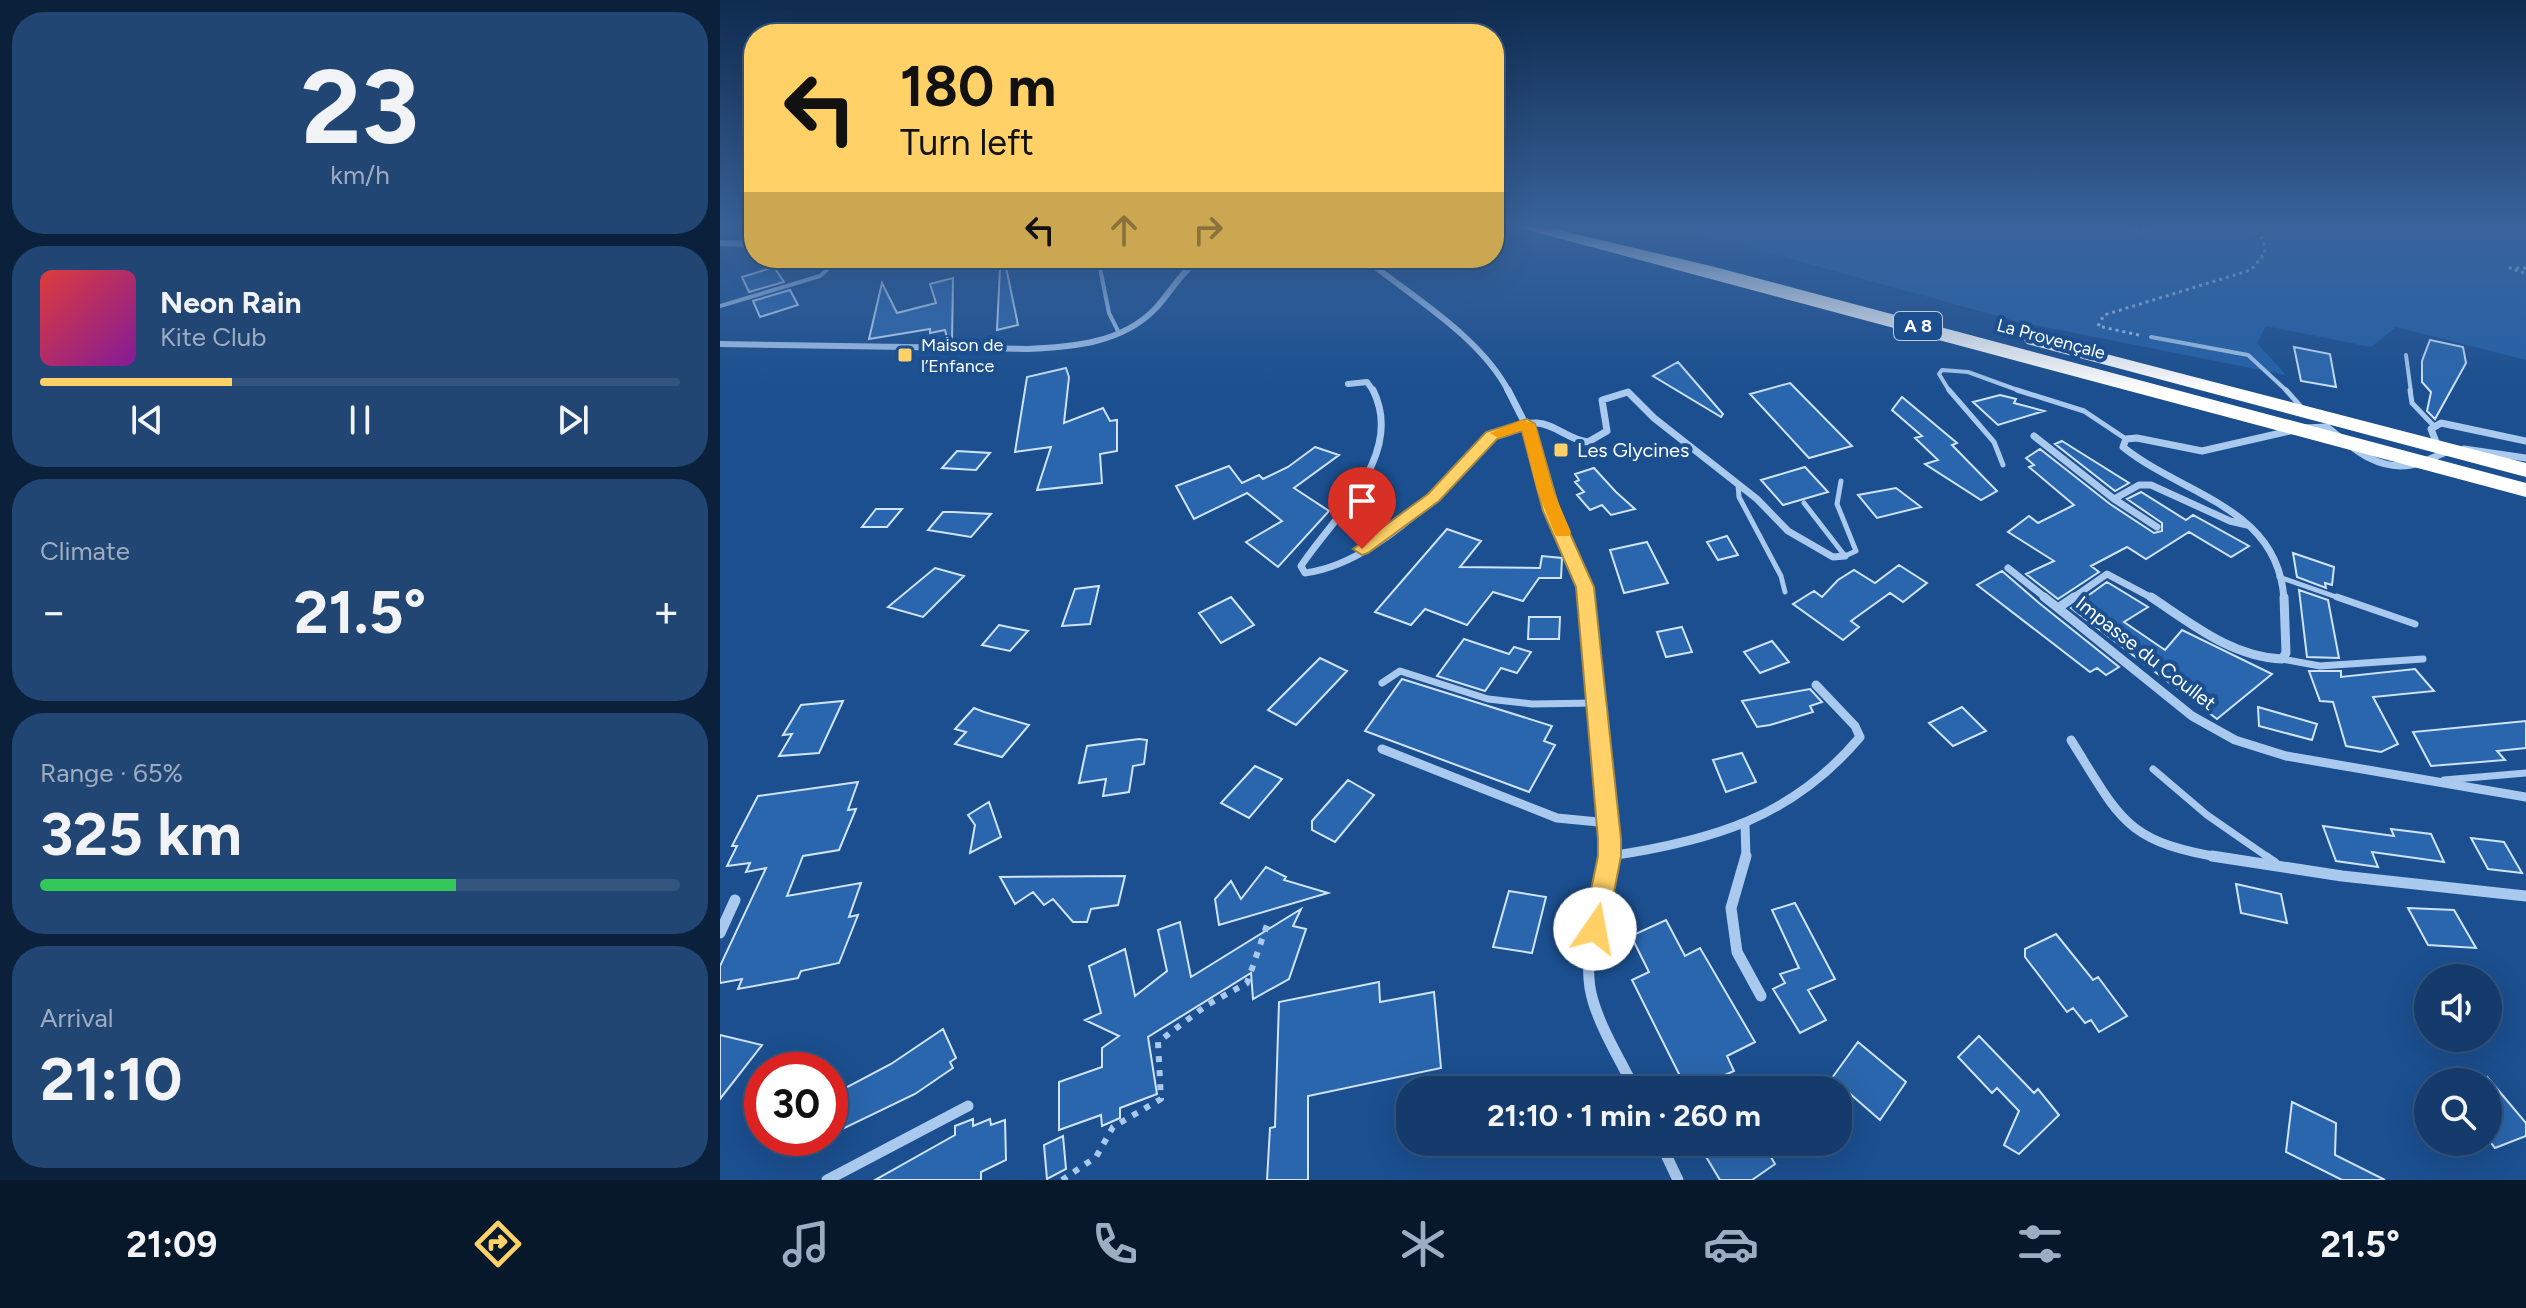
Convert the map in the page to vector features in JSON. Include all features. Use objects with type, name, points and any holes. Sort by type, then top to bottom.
[{"type":"highway","name":"La Provençale","points":[[1770,280],[2249,405],[2526,470]]},
{"type":"highway","name":"La Provençale","points":[[2249,405],[2526,490]]},
{"type":"street","points":[[720,344],[1028,349],[1077,344],[1119,333],[1143,321],[1180,280]]},
{"type":"street","points":[[1391,280],[1483,357],[1501,377],[1527,424],[1552,511],[1585,587],[1610,856],[1590,953],[1589,982],[1593,1002],[1628,1076]]},
{"type":"street","points":[[1348,384],[1367,382],[1375,389],[1379,418],[1373,460],[1358,494],[1306,557],[1301,566],[1305,573],[1317,574],[1341,563],[1434,498],[1491,436],[1527,424],[1550,424],[1567,438],[1588,442],[1607,431],[1602,400],[1628,392],[1654,418],[1738,484],[1788,531],[1833,557],[1845,556]]},
{"type":"street","points":[[2441,453],[2431,433],[2433,425],[2449,424],[2526,441]]},
{"type":"street","points":[[2282,659],[2286,653],[2278,561],[2248,525],[2232,512],[2140,463],[2123,447],[2126,439],[2137,438],[2202,451],[2317,425],[2327,427],[2357,454],[2380,463],[2408,466],[2441,453],[2478,449],[2526,458]]},
{"type":"street","points":[[2034,436],[2114,499],[2157,527]]},
{"type":"street","points":[[2114,499],[2139,485],[2151,485],[2230,521],[2248,525]]},
{"type":"street","points":[[2008,568],[2058,608]]},
{"type":"street","name":"Impasse du Coullet","points":[[2282,659],[2271,660],[2241,651],[2180,617],[2125,580],[2107,574],[2058,608],[2192,716],[2235,740],[2286,756],[2440,781],[2498,795],[2526,797]]},
{"type":"street","points":[[1610,856],[1672,848],[1766,817],[1814,786],[1860,737],[1855,726],[1816,685]]},
{"type":"street","points":[[2071,740],[2120,818],[2142,834],[2176,850],[2342,876],[2526,896]]},
{"type":"street","points":[[1382,749],[1557,818],[1609,823]]},
{"type":"street","points":[[1745,824],[1746,859],[1731,908],[1737,952],[1761,996]]},
{"type":"street","points":[[720,933],[735,900]]},
{"type":"street","points":[[827,1180],[968,1106]]},
{"type":"street","points":[[1667,1156],[1678,1180]]},
{"type":"lane","points":[[720,306],[806,280]]},
{"type":"lane","points":[[1102,280],[1109,313],[1119,333]]},
{"type":"lane","points":[[2151,337],[2248,355],[2270,372],[2317,425]]},
{"type":"lane","points":[[2406,355],[2412,403],[2433,425]]},
{"type":"lane","points":[[2003,465],[2000,449],[1992,436],[1966,413],[1948,390],[1939,374],[1942,370],[1973,371],[2005,387],[2077,407],[2104,419],[2126,439]]},
{"type":"lane","points":[[1804,503],[1845,556],[1856,551],[1837,504],[1841,481]]},
{"type":"lane","points":[[1738,484],[1739,497],[1781,576],[1785,592]]},
{"type":"lane","points":[[2279,577],[2415,624]]},
{"type":"lane","points":[[2282,659],[2320,666],[2423,659]]},
{"type":"lane","points":[[1382,683],[1400,671],[1488,699],[1532,704],[1596,703]]},
{"type":"lane","points":[[2153,769],[2207,815],[2278,865]]},
{"type":"lane","points":[[2440,781],[2526,773]]},
{"type":"path","points":[[2151,337],[2098,326],[2104,315],[2218,280]]},
{"type":"path","points":[[1062,1180],[1096,1157],[1113,1127],[1161,1099],[1158,1042],[1207,1005],[1247,983],[1269,919]]},
{"type":"shaded area","points":[[1867,280],[2526,280],[2526,360],[2396,327],[2371,347],[2266,326],[2257,343],[2286,375],[2015,321]]},
{"type":"building","points":[[743,280],[784,282],[749,292]]},
{"type":"building","points":[[953,280],[952,342],[948,342],[945,330],[930,333],[930,329],[869,339],[882,283],[897,313],[936,303],[930,284]]},
{"type":"building","points":[[999,280],[1009,280],[1018,325],[997,330]]},
{"type":"building","points":[[790,290],[798,305],[760,317],[753,301]]},
{"type":"building","points":[[2430,340],[2463,347],[2466,363],[2435,419],[2427,411],[2431,392],[2422,382],[2422,361]]},
{"type":"building","points":[[2294,347],[2330,354],[2336,387],[2301,381]]},
{"type":"building","points":[[1678,362],[1723,414],[1721,417],[1653,376]]},
{"type":"building","points":[[1066,368],[1069,377],[1064,423],[1103,408],[1110,421],[1117,420],[1117,451],[1100,454],[1102,483],[1037,490],[1051,447],[1015,452],[1027,377]]},
{"type":"building","points":[[1790,383],[1852,446],[1809,458],[1750,394]]},
{"type":"building","points":[[2000,395],[2016,399],[2014,403],[2044,411],[1998,425],[1973,402]]},
{"type":"building","points":[[1902,397],[1957,443],[1952,445],[1997,491],[1981,500],[1925,464],[1938,460],[1915,438],[1922,436],[1892,410]]},
{"type":"building","points":[[2062,441],[2129,483],[2115,491],[2055,444]]},
{"type":"building","points":[[1315,447],[1339,455],[1294,488],[1329,511],[1278,567],[1246,542],[1282,521],[1247,493],[1194,519],[1176,486],[1229,466],[1242,483],[1259,475],[1263,479],[1288,467]]},
{"type":"building","points":[[2040,449],[2110,504],[2154,533],[2162,531],[2162,523],[2127,499],[2141,492],[2186,520],[2193,515],[2249,546],[2231,557],[2189,532],[2146,559],[2127,547],[2091,566],[2099,572],[2058,599],[2026,574],[2054,561],[2008,532],[2029,516],[2038,523],[2074,505],[2029,467],[2034,465],[2026,458]]},
{"type":"building","points":[[957,451],[990,453],[976,470],[942,468]]},
{"type":"building","points":[[1805,467],[1828,492],[1783,505],[1761,480]]},
{"type":"building","points":[[1594,468],[1635,509],[1611,515],[1602,505],[1590,510],[1577,495],[1584,492],[1575,482],[1579,480],[1575,474]]},
{"type":"building","points":[[1896,488],[1921,507],[1877,518],[1858,495]]},
{"type":"building","points":[[876,509],[902,509],[887,527],[862,527]]},
{"type":"building","points":[[943,512],[991,514],[971,537],[928,530]]},
{"type":"building","points":[[1447,529],[1481,541],[1460,567],[1540,568],[1542,556],[1562,558],[1561,578],[1539,578],[1523,601],[1493,592],[1467,625],[1425,609],[1411,625],[1375,612]]},
{"type":"building","points":[[1727,536],[1738,555],[1718,560],[1707,542]]},
{"type":"building","points":[[1647,542],[1668,583],[1624,593],[1610,550]]},
{"type":"building","points":[[2293,553],[2334,567],[2332,585],[2325,583],[2326,588],[2297,577]]},
{"type":"building","points":[[1899,565],[1927,583],[1903,602],[1890,593],[1851,621],[1859,627],[1843,640],[1793,604],[1814,591],[1822,597],[1838,580],[1854,570],[1875,583]]},
{"type":"building","points":[[935,568],[964,576],[923,617],[888,607]]},
{"type":"building","points":[[2002,571],[2119,667],[2106,675],[2097,668],[2090,672],[1977,585]]},
{"type":"building","points":[[2107,582],[2148,607],[2124,622],[2165,650],[2182,630],[2272,674],[2217,719],[2071,608]]},
{"type":"building","points":[[1099,586],[1090,624],[1062,626],[1075,589]]},
{"type":"building","points":[[2299,590],[2328,600],[2339,658],[2307,657]]},
{"type":"building","points":[[1231,597],[1254,625],[1221,643],[1199,613]]},
{"type":"building","points":[[1529,617],[1560,617],[1559,639],[1528,639]]},
{"type":"building","points":[[999,625],[1028,631],[1010,651],[982,645]]},
{"type":"building","points":[[1682,627],[1692,652],[1666,657],[1657,632]]},
{"type":"building","points":[[1464,639],[1509,654],[1514,647],[1531,652],[1517,673],[1501,668],[1485,691],[1437,676]]},
{"type":"building","points":[[1772,641],[1789,662],[1760,673],[1744,652]]},
{"type":"building","points":[[1320,658],[1347,671],[1296,725],[1268,710]]},
{"type":"building","points":[[2415,669],[2434,691],[2373,697],[2398,744],[2381,752],[2346,746],[2333,702],[2320,701],[2309,671],[2341,671],[2341,677]]},
{"type":"building","points":[[1402,679],[1552,726],[1544,741],[1555,745],[1529,792],[1365,731]]},
{"type":"building","points":[[1810,689],[1822,702],[1810,706],[1813,712],[1770,725],[1757,727],[1742,701]]},
{"type":"building","points":[[843,701],[819,753],[779,756],[792,734],[783,735],[801,705]]},
{"type":"building","points":[[1962,707],[1986,731],[1953,746],[1929,723]]},
{"type":"building","points":[[2258,707],[2317,724],[2312,740],[2259,726]]},
{"type":"building","points":[[974,708],[1029,725],[1002,757],[955,744],[966,732],[955,729]]},
{"type":"building","points":[[2526,721],[2526,748],[2497,751],[2505,760],[2431,766],[2413,732]]},
{"type":"building","points":[[1147,740],[1144,764],[1133,766],[1129,792],[1103,796],[1106,779],[1079,783],[1087,746]]},
{"type":"building","points":[[1742,753],[1756,782],[1726,792],[1713,760]]},
{"type":"building","points":[[1255,766],[1282,779],[1249,818],[1221,803]]},
{"type":"building","points":[[1348,780],[1374,795],[1335,842],[1312,830],[1312,821]]},
{"type":"building","points":[[858,782],[848,810],[856,809],[839,850],[803,856],[787,896],[861,883],[849,917],[858,915],[839,963],[801,971],[798,978],[738,989],[742,979],[720,983],[720,966],[766,868],[746,872],[750,863],[727,866],[737,846],[732,846],[758,796]]},
{"type":"building","points":[[989,802],[1001,837],[970,853],[975,825],[968,815]]},
{"type":"building","points":[[2323,826],[2394,836],[2391,829],[2431,834],[2444,862],[2372,852],[2378,867],[2336,861]]},
{"type":"building","points":[[2471,838],[2504,842],[2522,873],[2488,869]]},
{"type":"building","points":[[1266,867],[1286,877],[1284,880],[1328,893],[1219,925],[1215,899],[1231,881],[1241,899]]},
{"type":"building","points":[[1125,876],[1118,905],[1091,909],[1087,922],[1073,922],[1053,899],[1044,905],[1033,892],[1015,904],[1000,877]]},
{"type":"building","points":[[2236,884],[2281,894],[2287,923],[2241,913]]},
{"type":"building","points":[[1509,891],[1546,897],[1532,953],[1493,947]]},
{"type":"building","points":[[1795,903],[1835,979],[1808,990],[1826,1020],[1800,1033],[1773,989],[1785,983],[1780,974],[1799,968],[1772,910]]},
{"type":"building","points":[[2408,908],[2454,910],[2476,948],[2428,945]]},
{"type":"building","points":[[1301,909],[1293,926],[1306,929],[1289,979],[1253,999],[1251,973],[1148,1037],[1157,1094],[1120,1108],[1120,1118],[1102,1126],[1101,1115],[1059,1130],[1059,1082],[1102,1067],[1102,1048],[1119,1036],[1085,1020],[1101,1013],[1089,966],[1125,949],[1135,996],[1167,971],[1158,930],[1180,922],[1191,977]]},
{"type":"building","points":[[1666,920],[1685,956],[1700,948],[1755,1042],[1727,1056],[1734,1071],[1722,1076],[1680,1076],[1632,980],[1649,972],[1631,936]]},
{"type":"building","points":[[2056,934],[2093,980],[2098,977],[2127,1016],[2099,1032],[2091,1020],[2085,1023],[2073,1008],[2067,1012],[2025,957],[2025,949]]},
{"type":"building","points":[[1379,982],[1380,1002],[1434,992],[1441,1068],[1308,1096],[1308,1180],[1267,1180],[1270,1128],[1275,1127],[1279,1002]]},
{"type":"building","points":[[943,1029],[956,1058],[950,1062],[953,1068],[915,1094],[848,1126],[848,1087],[891,1064]]},
{"type":"building","points":[[720,1035],[762,1045],[757,1052],[744,1052],[744,1068],[720,1099]]},
{"type":"building","points":[[1979,1036],[2034,1093],[2038,1089],[2059,1115],[2019,1154],[2004,1145],[2019,1111],[1997,1088],[1992,1093],[1958,1057]]},
{"type":"building","points":[[1858,1042],[1906,1082],[1880,1120],[1852,1096],[1852,1076],[1833,1076]]},
{"type":"building","points":[[2502,1095],[2526,1123],[2526,1136],[2502,1145]]},
{"type":"building","points":[[2292,1102],[2336,1123],[2335,1155],[2385,1180],[2342,1180],[2286,1152]]},
{"type":"building","points":[[973,1119],[973,1126],[990,1119],[991,1125],[1005,1120],[1006,1160],[981,1172],[981,1180],[875,1180],[955,1135],[955,1126]]},
{"type":"building","points":[[1063,1136],[1066,1169],[1047,1179],[1044,1145]]},
{"type":"building","points":[[1706,1156],[1770,1156],[1775,1164],[1752,1180],[1720,1180]]},
{"type":"slow traffic","points":[[1498,433],[1527,424],[1535,443],[1545,490],[1562,532]]},
{"type":"place","name":"Maison de l’Enfance","points":[[905,355]]},
{"type":"place","name":"Les Glycines","points":[[1561,450]]},
{"type":"route","points":[[1362,549],[1434,498],[1491,436],[1527,424],[1535,443],[1552,511],[1576,560],[1585,587],[1608,805],[1610,856],[1595,929]]}]
